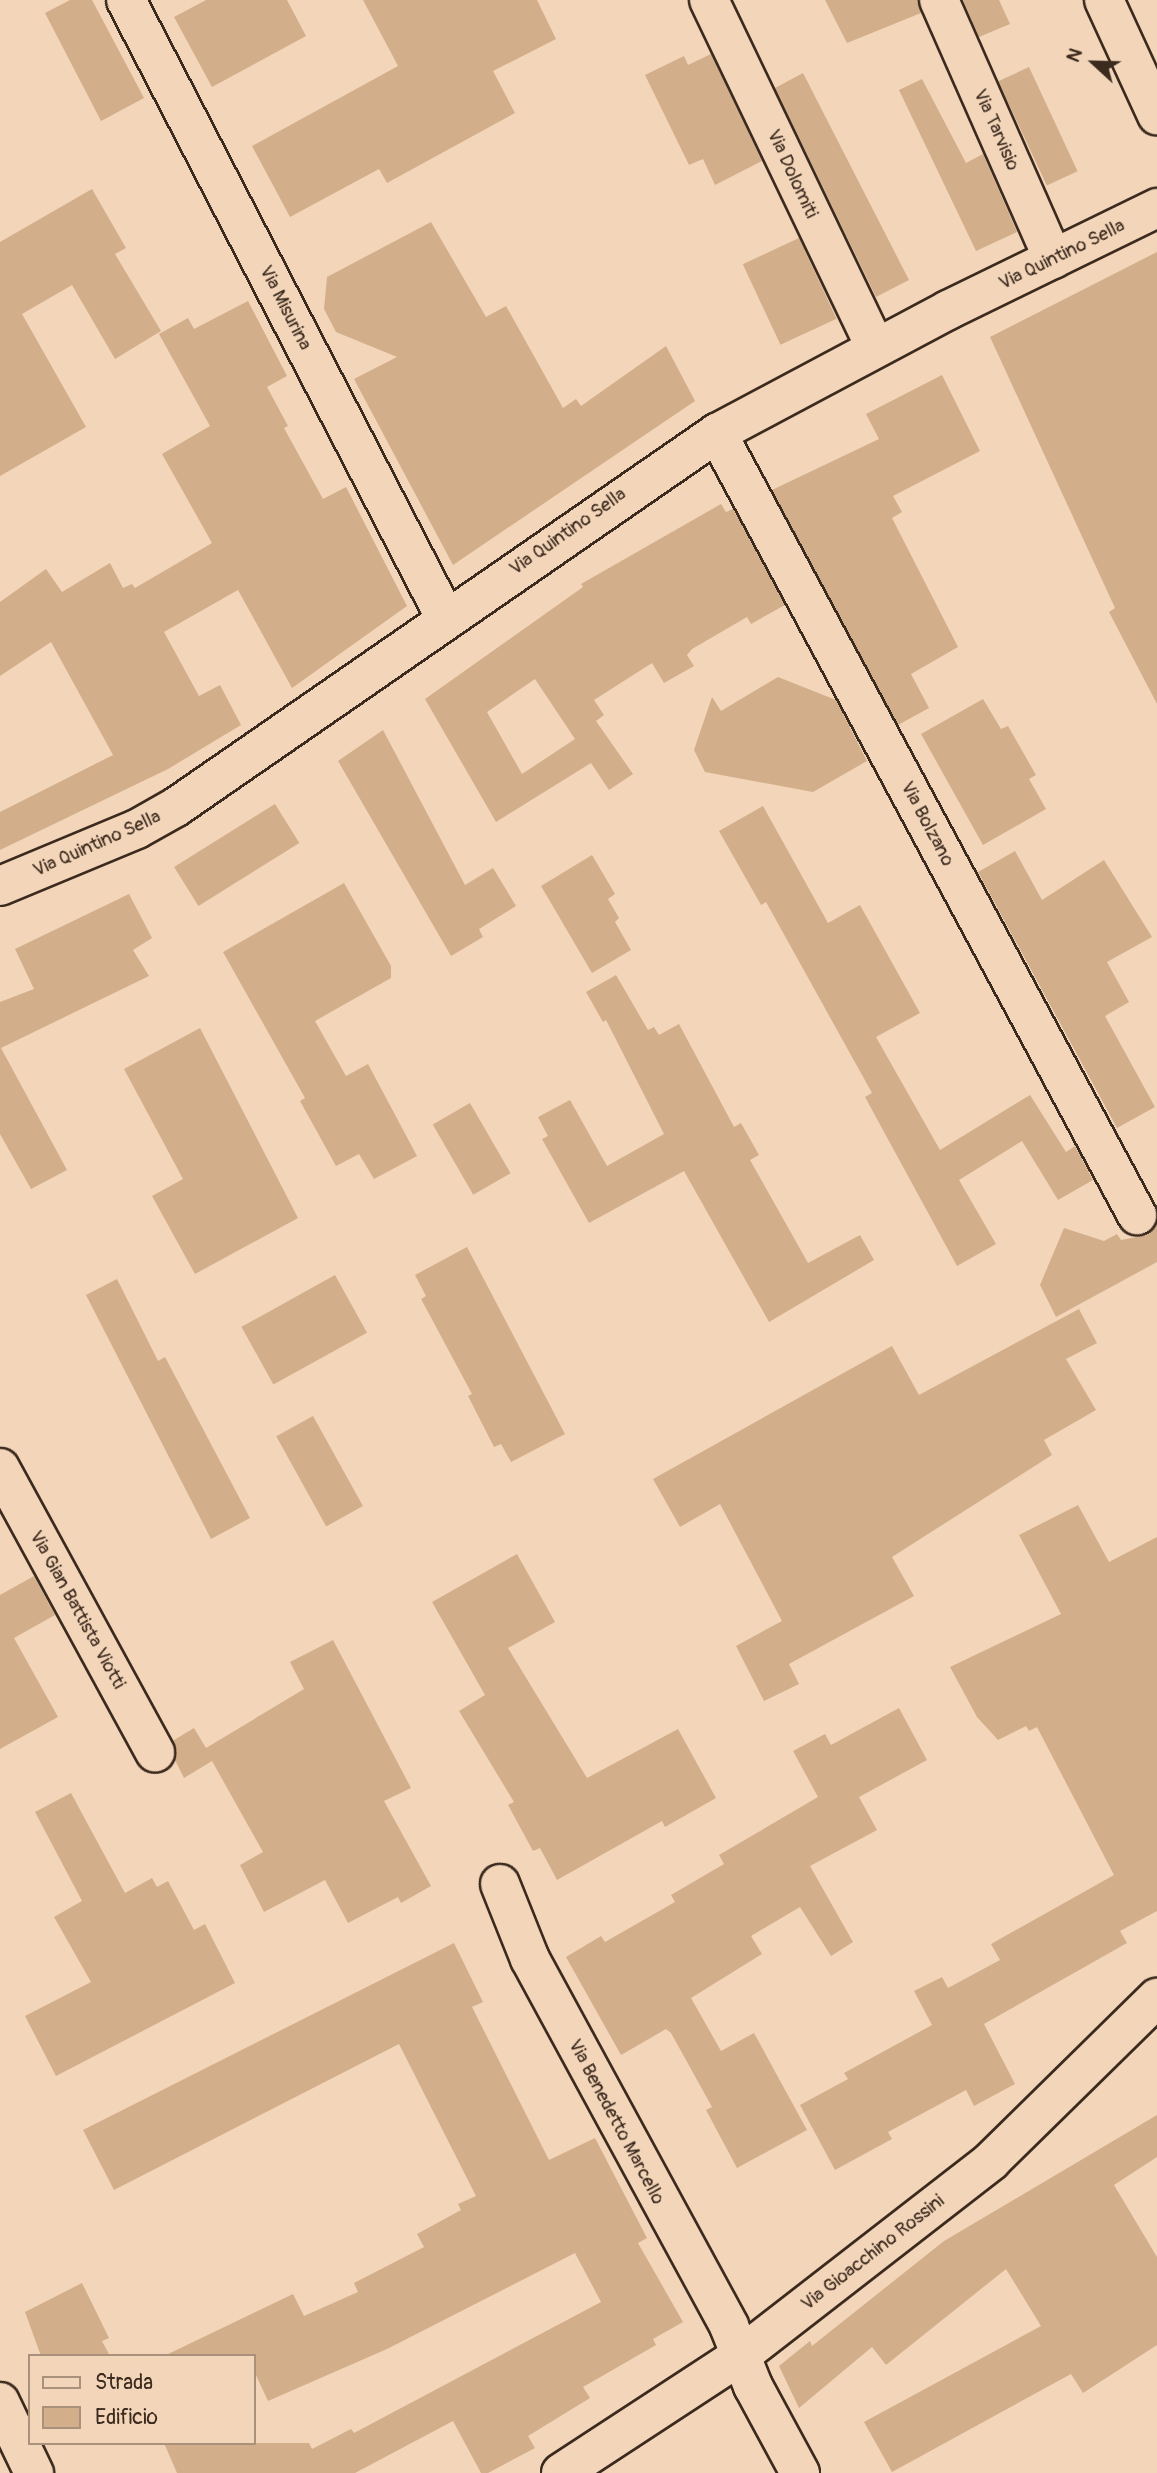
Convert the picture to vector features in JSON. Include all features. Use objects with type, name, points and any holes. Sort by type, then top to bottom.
[{"type":"street","name":"Via Misurina","points":[[126,0],[445,617]]},
{"type":"street","name":"Via Dolomiti","points":[[709,0],[875,347]]},
{"type":"street","name":"Via Tarvisio","points":[[939,0],[1052,260]]},
{"type":"street","points":[[1104,0],[1157,115]]},
{"type":"street","name":"Via Quintino Sella","points":[[0,886],[137,829],[176,807],[445,617],[718,433],[875,347],[1157,208]]},
{"type":"street","name":"Via Bolzano","points":[[718,433],[1136,1215]]},
{"type":"street","name":"Via Gian Battista Viotti","points":[[0,1468],[155,1752]]},
{"type":"street","name":"Via Benedetto Marcello","points":[[500,1884],[530,1959],[800,2473]]},
{"type":"street","name":"Via Gioacchino Rossini","points":[[561,2473],[740,2356],[991,2161],[1157,1998]]},
{"type":"street","points":[[0,2402],[34,2473]]},
{"type":"building","points":[[70,0],[92,0],[144,98],[101,121],[45,13]]},
{"type":"building","points":[[206,0],[287,0],[306,36],[212,87],[174,17]]},
{"type":"building","points":[[363,0],[537,0],[556,39],[493,71],[515,113],[387,183],[379,169],[290,217],[252,146],[398,66]]},
{"type":"building","points":[[825,0],[918,0],[921,13],[847,43]]},
{"type":"building","points":[[963,0],[999,0],[1010,24],[979,37]]},
{"type":"building","points":[[711,54],[762,161],[715,185],[703,159],[689,165],[645,75],[684,56],[688,65]]},
{"type":"building","points":[[1029,67],[1078,171],[1047,186],[998,81]]},
{"type":"building","points":[[803,73],[909,280],[876,297],[775,88]]},
{"type":"building","points":[[922,79],[966,163],[983,154],[1017,232],[976,251],[899,90]]},
{"type":"building","points":[[92,189],[126,248],[115,254],[161,331],[115,359],[72,285],[22,314],[86,427],[0,476],[0,242]]},
{"type":"building","points":[[431,222],[486,317],[506,306],[563,408],[576,399],[581,406],[666,346],[695,401],[453,565],[354,379],[397,357],[336,332],[324,309],[327,277]]},
{"type":"building","points":[[799,238],[837,319],[780,345],[743,264]]},
{"type":"building","points":[[1157,252],[1157,704],[1109,612],[1115,608],[990,337]]},
{"type":"building","points":[[248,301],[287,376],[267,387],[288,426],[284,428],[323,499],[346,487],[407,606],[292,688],[238,590],[164,632],[199,696],[220,685],[241,725],[168,769],[0,850],[0,812],[113,755],[51,642],[0,676],[0,602],[46,569],[62,592],[110,563],[123,588],[132,584],[135,588],[212,543],[162,454],[210,426],[159,334],[188,318],[194,329]]},
{"type":"building","points":[[942,375],[980,451],[893,496],[902,512],[892,518],[958,647],[911,674],[929,708],[898,725],[772,490],[879,439],[866,414]]},
{"type":"building","points":[[721,504],[726,512],[733,509],[785,605],[751,624],[747,617],[692,649],[687,655],[694,666],[664,683],[652,663],[594,700],[604,715],[596,721],[633,774],[609,790],[591,763],[496,822],[425,699],[583,587],[581,584]],"holes":[[[535,679],[575,739],[522,774],[487,712]]]},
{"type":"building","points":[[778,677],[836,700],[867,761],[813,792],[705,772],[694,750],[712,697],[721,711]]},
{"type":"building","points":[[983,699],[1001,729],[1008,726],[1036,775],[1029,779],[1046,809],[983,845],[921,734]]},
{"type":"building","points":[[383,730],[465,885],[493,868],[516,906],[479,929],[483,937],[451,956],[338,761]]},
{"type":"building","points":[[275,804],[299,843],[198,906],[174,867]]},
{"type":"building","points":[[763,806],[828,923],[860,905],[920,1013],[876,1037],[940,1150],[1030,1095],[1066,1152],[1075,1146],[1093,1180],[1058,1200],[1022,1141],[959,1180],[996,1244],[957,1266],[865,1097],[872,1093],[766,902],[761,905],[719,831]]},
{"type":"building","points":[[1015,851],[1042,900],[1104,860],[1152,937],[1107,962],[1129,1002],[1105,1016],[1155,1107],[1117,1128],[978,872]]},
{"type":"building","points":[[592,855],[615,894],[608,899],[619,918],[615,922],[631,950],[592,973],[541,886]]},
{"type":"building","points":[[344,883],[391,966],[391,978],[315,1021],[346,1076],[368,1064],[417,1156],[374,1179],[359,1154],[336,1166],[300,1101],[305,1098],[223,952]]},
{"type":"building","points":[[129,894],[152,938],[133,950],[149,976],[1,1048],[67,1170],[31,1189],[0,1134],[0,1002],[34,989],[15,949]]},
{"type":"building","points":[[616,975],[648,1030],[654,1027],[659,1035],[679,1024],[734,1127],[741,1123],[759,1155],[750,1160],[808,1263],[860,1235],[874,1260],[769,1322],[684,1171],[589,1223],[542,1139],[548,1136],[538,1117],[570,1100],[607,1166],[664,1134],[606,1020],[603,1022],[586,992]]},
{"type":"building","points":[[200,1028],[298,1218],[195,1274],[152,1196],[183,1179],[124,1069]]},
{"type":"building","points":[[470,1103],[510,1173],[473,1195],[433,1124]]},
{"type":"building","points":[[1157,1222],[1157,1262],[1056,1317],[1040,1285],[1064,1228],[1104,1241],[1117,1234],[1121,1240],[1147,1235]]},
{"type":"building","points":[[467,1247],[565,1434],[511,1462],[501,1444],[494,1447],[468,1396],[472,1394],[421,1299],[426,1296],[415,1275]]},
{"type":"building","points":[[335,1275],[367,1333],[273,1385],[241,1327]]},
{"type":"building","points":[[117,1279],[158,1361],[165,1357],[250,1518],[211,1539],[86,1295]]},
{"type":"building","points":[[1079,1309],[1097,1343],[1066,1359],[1096,1410],[1044,1440],[1052,1455],[892,1557],[914,1596],[789,1664],[799,1684],[764,1701],[736,1646],[782,1621],[720,1504],[680,1527],[653,1479],[892,1346],[919,1395]]},
{"type":"building","points":[[313,1416],[363,1506],[326,1526],[276,1436]]},
{"type":"building","points":[[1078,1505],[1109,1562],[1157,1537],[1157,1911],[1120,1931],[1127,1943],[984,2024],[1015,2084],[974,2106],[966,2090],[888,2132],[892,2139],[835,2170],[800,2105],[848,2079],[844,2073],[932,2025],[914,1991],[942,1977],[948,1988],[1000,1960],[991,1944],[1114,1875],[1037,1727],[1029,1731],[1026,1726],[998,1740],[977,1717],[950,1667],[1061,1614],[1019,1535]]},
{"type":"building","points":[[517,1554],[555,1622],[508,1648],[587,1778],[678,1729],[716,1798],[665,1827],[662,1821],[557,1880],[540,1848],[533,1851],[508,1805],[514,1802],[459,1711],[485,1695],[432,1602]]},
{"type":"building","points":[[34,1576],[55,1615],[14,1638],[58,1717],[0,1749],[0,1595]]},
{"type":"building","points":[[333,1640],[411,1788],[384,1801],[431,1886],[401,1903],[398,1897],[348,1923],[325,1880],[264,1912],[240,1865],[263,1852],[212,1761],[184,1778],[175,1760],[174,1740],[194,1728],[206,1748],[304,1689],[290,1662]]},
{"type":"building","points":[[899,1708],[927,1760],[859,1797],[877,1830],[810,1866],[853,1942],[831,1956],[800,1907],[751,1936],[762,1954],[691,1998],[721,2051],[754,2033],[807,2130],[737,2168],[706,2110],[712,2107],[671,2033],[666,2029],[621,2055],[566,1957],[601,1936],[605,1942],[675,1902],[671,1895],[724,1864],[719,1855],[818,1797],[793,1751],[825,1734],[831,1745]]},
{"type":"building","points":[[71,1793],[125,1893],[152,1878],[157,1887],[168,1881],[194,1930],[205,1924],[235,1983],[56,2076],[25,2016],[91,1982],[54,1917],[82,1901],[35,1812]]},
{"type":"building","points":[[454,1943],[483,2002],[472,2007],[549,2160],[595,2138],[647,2238],[638,2243],[683,2322],[653,2339],[656,2345],[583,2387],[590,2398],[528,2436],[535,2448],[488,2473],[481,2473],[453,2421],[355,2473],[177,2473],[165,2445],[309,2443],[312,2449],[351,2429],[354,2433],[601,2302],[575,2253],[387,2349],[268,2401],[256,2375],[256,2354],[168,2354],[293,2294],[304,2316],[358,2292],[354,2283],[424,2247],[417,2234],[461,2210],[458,2204],[476,2196],[399,2044],[114,2190],[83,2130]]},
{"type":"building","points":[[1157,2115],[1157,2157],[1114,2185],[1157,2257],[1157,2345],[1083,2393],[1071,2374],[892,2472],[864,2422],[1041,2326],[1006,2269],[886,2365],[872,2347],[799,2408],[779,2366],[810,2341],[812,2346],[944,2241]]},
{"type":"building","points":[[82,2283],[109,2338],[102,2341],[109,2354],[40,2354],[25,2312]]}]
